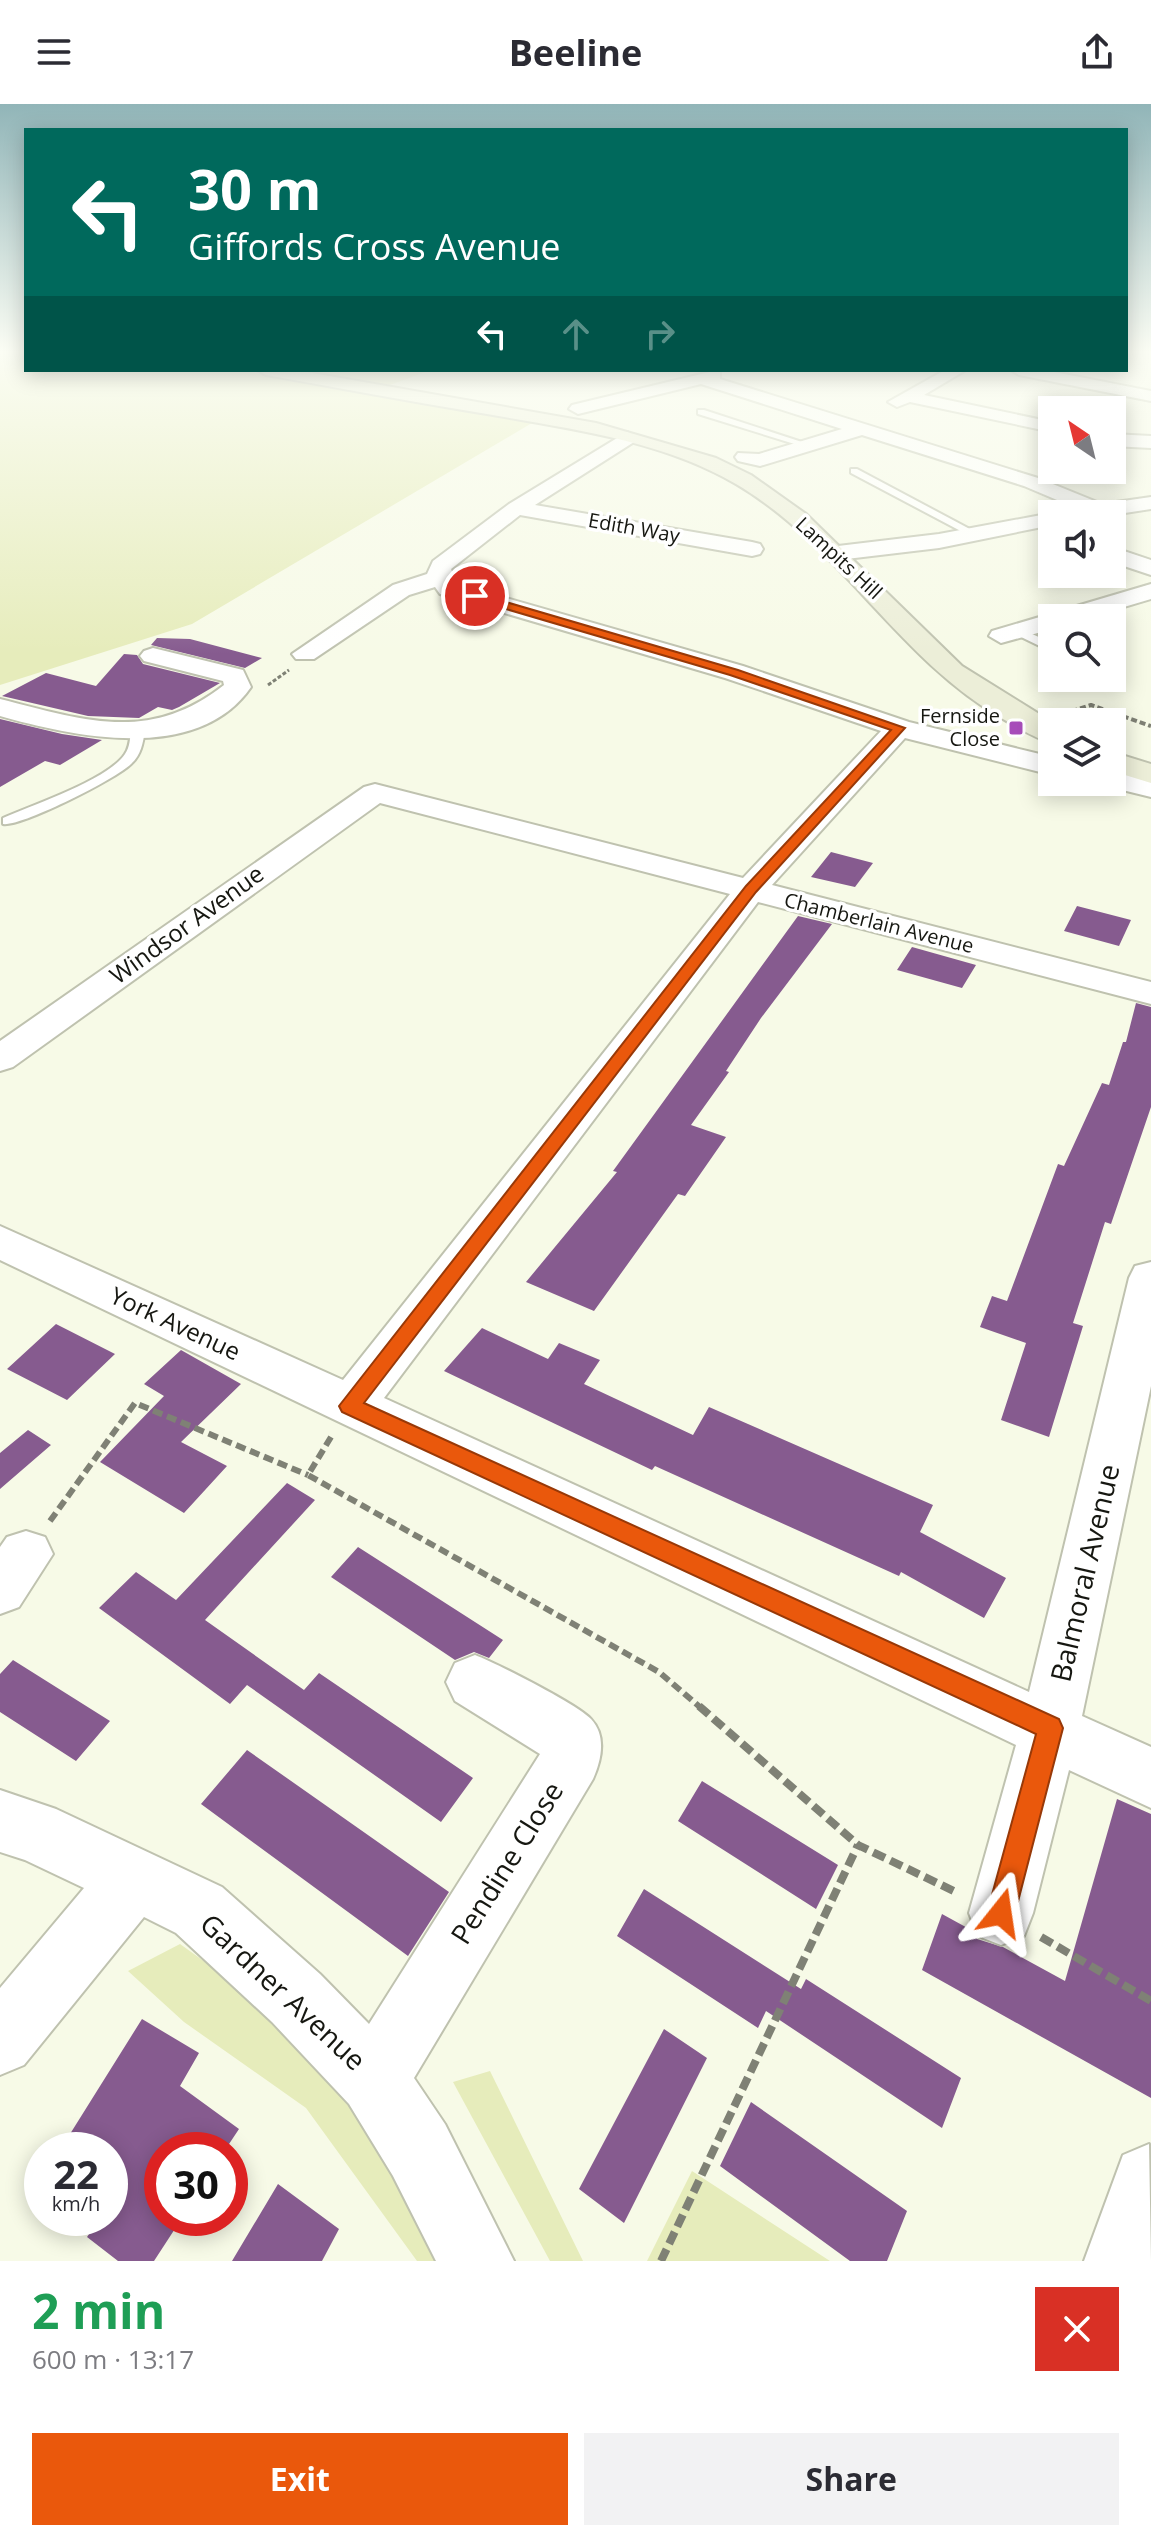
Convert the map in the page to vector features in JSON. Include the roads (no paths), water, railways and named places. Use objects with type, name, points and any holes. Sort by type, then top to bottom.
[{"type":"main road","name":"Lampits Hill","points":[[675,453],[747,483],[773,499],[838,553],[940,661],[1038,726]]},
{"type":"main road","points":[[1126,766],[1151,774]]},
{"type":"street","points":[[604,453],[516,508],[441,566],[440,578],[448,589],[734,672],[899,728],[1038,763]]},
{"type":"street","points":[[745,457],[760,460],[780,453]]},
{"type":"street","points":[[935,453],[1042,486],[1075,500]]},
{"type":"street","points":[[1126,506],[1151,503]]},
{"type":"street","name":"Edith Way","points":[[516,508],[752,549]]},
{"type":"street","points":[[838,553],[1038,525]]},
{"type":"street","points":[[1126,559],[1151,568]]},
{"type":"street","points":[[305,654],[401,590],[440,578]]},
{"type":"street","points":[[1108,604],[1151,591]]},
{"type":"street","points":[[1009,634],[1038,625]]},
{"type":"street","points":[[0,707],[95,731],[138,730],[193,718],[238,687],[234,676],[153,656]]},
{"type":"street","points":[[11,735],[46,721]]},
{"type":"street","points":[[350,1406],[751,889],[899,728]]},
{"type":"street","points":[[1126,782],[1151,788]]},
{"type":"street","name":"Chamberlain Avenue","points":[[375,793],[1151,993]]},
{"type":"street","name":"Windsor Avenue","points":[[0,1059],[375,793]]},
{"type":"street","name":"York Avenue","points":[[0,1242],[1050,1728],[1151,1778]]},
{"type":"street","name":"Balmoral Avenue","points":[[1001,1913],[1050,1728],[1151,1278]]},
{"type":"street","name":"Pendine Close","points":[[374,2079],[572,1758],[571,1740],[475,1682]]},
{"type":"street","name":"Gardner Avenue","points":[[0,1821],[34,1831],[199,1910],[296,1998],[374,2079],[419,2150],[476,2261]]},
{"type":"street","points":[[0,2041],[134,1879]]},
{"type":"street","points":[[1122,2261],[1149,2181]]},
{"type":"lane","points":[[854,471],[976,535]]},
{"type":"lane","points":[[1009,634],[1038,643]]},
{"type":"lane","points":[[8,821],[109,774],[128,760],[137,746],[138,730]]},
{"type":"place","name":"Fernside Close","points":[[1016,728]]}]
